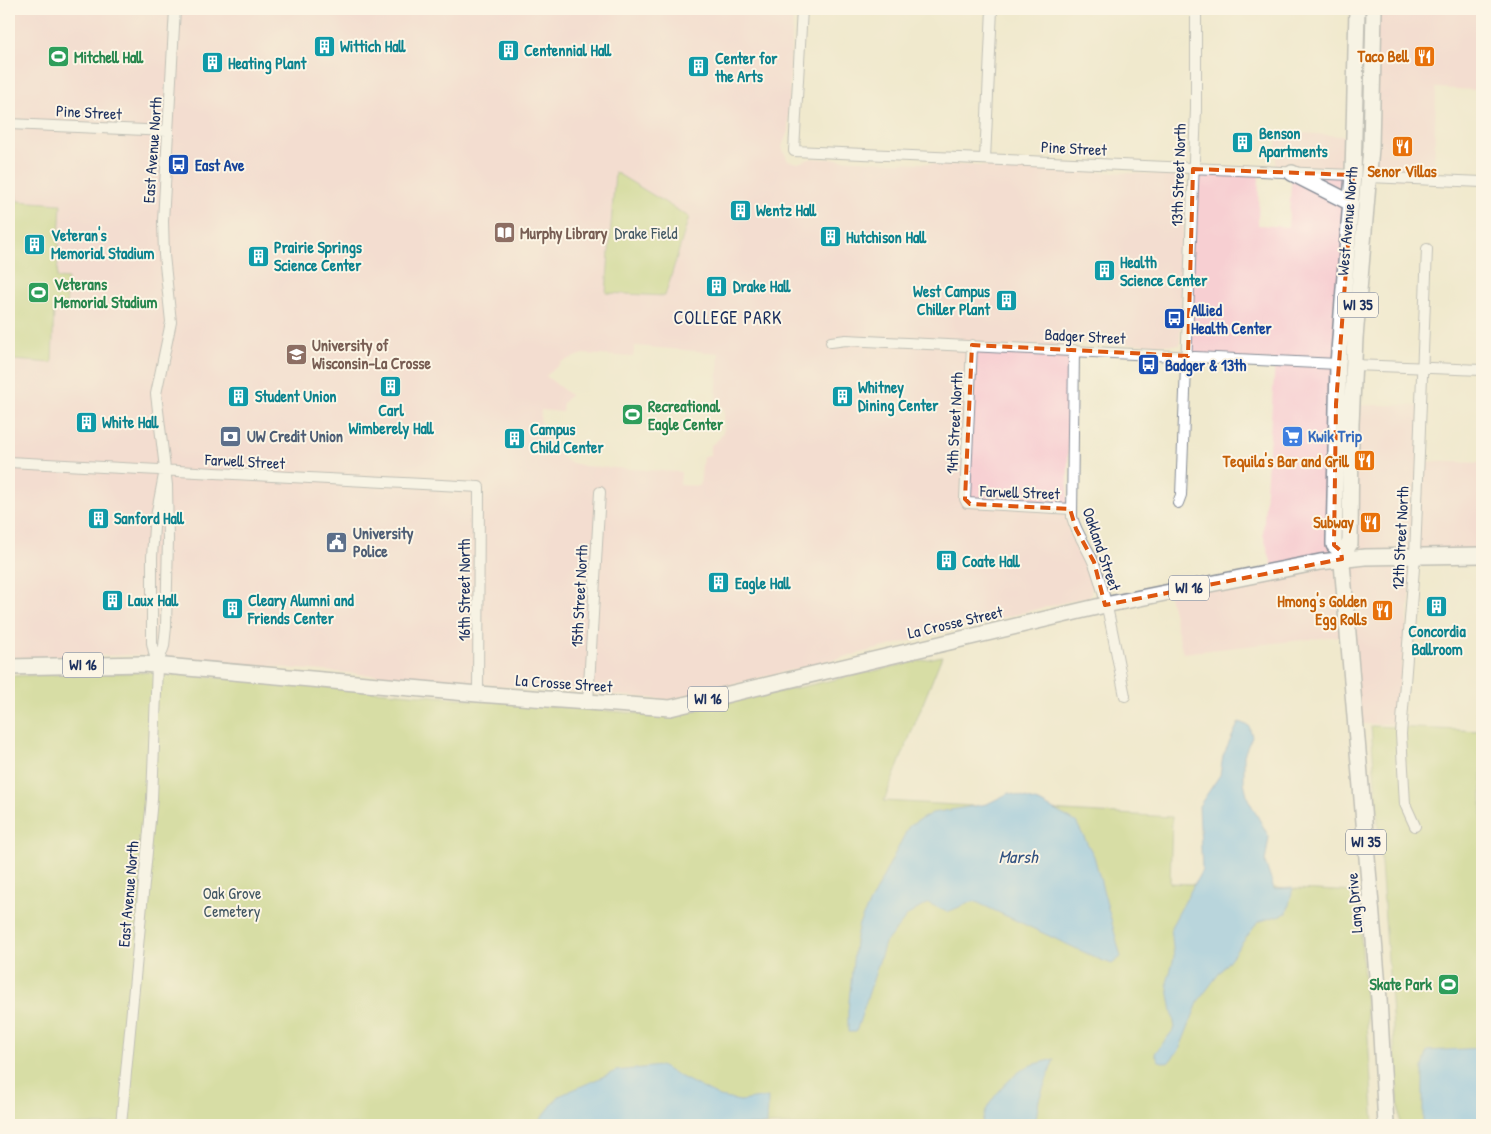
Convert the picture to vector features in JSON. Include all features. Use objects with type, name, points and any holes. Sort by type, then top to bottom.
[{"type":"main road","name":"West Avenue North","points":[[1357,9],[1353,175],[1338,364],[1334,545],[1341,555],[1350,544],[1354,365],[1369,176],[1373,104],[1374,9]]},
{"type":"main road","points":[[1292,172],[1351,202]]},
{"type":"main road","name":"WI 16","points":[[1105,605],[1341,555],[1482,555]]},
{"type":"main road","name":"Lang Drive","points":[[1341,555],[1379,999],[1386,1125]]},
{"type":"main road","name":"La Crosse Street","points":[[9,667],[124,664],[157,666],[478,694],[670,708],[1105,605]]},
{"type":"street","name":"East Avenue North","points":[[157,666],[164,646],[166,627],[168,539],[167,484],[156,394],[171,322],[164,255],[163,221],[175,9]]},
{"type":"street","name":"Pine Street","points":[[802,9],[794,151],[1353,175]]},
{"type":"street","points":[[985,159],[992,9]]},
{"type":"street","name":"13th Street North","points":[[1188,356],[1196,9]]},
{"type":"street","name":"Pine Street","points":[[9,124],[168,131]]},
{"type":"street","points":[[1369,176],[1482,182]]},
{"type":"street","name":"12th Street North","points":[[1415,826],[1405,804],[1401,734],[1415,555],[1427,249]]},
{"type":"street","name":"Badger Street","points":[[830,342],[846,340],[972,345],[1338,364]]},
{"type":"street","name":"14th Street North","points":[[967,503],[965,499],[972,345]]},
{"type":"street","name":"Oakland Street","points":[[1074,350],[1072,509],[1076,529],[1096,567],[1125,696]]},
{"type":"street","points":[[1178,503],[1182,495],[1188,356]]},
{"type":"street","points":[[1354,365],[1482,370]]},
{"type":"street","name":"Farwell Street","points":[[9,462],[165,472],[479,487]]},
{"type":"street","name":"East Avenue North","points":[[121,1125],[152,799],[157,666],[152,643],[152,557],[160,484],[165,472]]},
{"type":"street","name":"16th Street North","points":[[478,694],[479,487]]},
{"type":"street","name":"15th Street North","points":[[588,702],[600,492]]},
{"type":"street","name":"Farwell Street","points":[[967,503],[1072,509]]},
{"type":"highlighted area","points":[[1193,169],[1353,175],[1336,404],[1334,545],[1341,551],[1342,559],[1105,605],[1094,562],[1076,529],[1070,509],[970,504],[965,499],[972,345],[1188,356]]},
{"type":"shaded area","name":"University of Wisconsin-La Crosse","points":[[9,9],[793,9],[788,131],[782,147],[788,161],[798,163],[812,158],[1175,175],[1182,178],[1185,186],[1180,345],[1070,343],[1067,520],[1070,533],[1088,565],[1092,582],[1091,596],[671,700],[131,655],[9,658]],"holes":[[[635,346],[719,353],[716,400],[724,409],[724,429],[720,438],[710,446],[710,456],[703,456],[700,486],[680,485],[681,472],[584,466],[569,462],[555,452],[544,436],[540,421],[541,410],[562,412],[563,403],[570,395],[546,376],[563,361],[583,354],[633,357]]]},
{"type":"shaded area","points":[[1374,9],[1477,9],[1475,90],[1436,88],[1434,180],[1369,177]]},
{"type":"shaded area","points":[[1277,131],[1355,137],[1339,405],[1420,405],[1418,461],[1482,463],[1482,555],[1415,555],[1395,724],[1356,724],[1348,635],[1183,653],[1168,592],[1274,571],[1263,534],[1275,361],[1188,356],[1193,169],[1259,171],[1258,225],[1288,227],[1292,173],[1275,171]]},
{"type":"green space","name":"Drake Field","points":[[615,172],[689,217],[665,296],[606,293]]},
{"type":"green space","name":"Veterans Memorial Stadium","points":[[9,181],[16,193],[17,201],[61,204],[57,278],[68,279],[66,309],[54,308],[52,363],[12,360],[9,428]]},
{"type":"green space","name":"Oak Grove Cemetery","points":[[942,656],[884,801],[1172,817],[1170,883],[1358,892],[1374,1125],[9,1125],[9,676],[151,672],[669,716]]},
{"type":"green space","points":[[1371,726],[1482,731],[1482,1125],[1400,1125]]},
{"type":"water","points":[[1239,722],[1249,726],[1252,736],[1244,755],[1244,782],[1248,799],[1269,837],[1265,862],[1274,889],[1293,888],[1287,913],[1258,922],[1199,1000],[1179,1050],[1168,1063],[1159,1061],[1155,1053],[1175,1028],[1167,983],[1174,958],[1171,927],[1202,870],[1199,806],[1220,775],[1223,756]]},
{"type":"water","name":"Marsh","points":[[1009,793],[1041,803],[1076,822],[1094,856],[1121,957],[1112,964],[1101,960],[974,901],[947,912],[928,903],[908,915],[885,943],[856,1032],[848,1032],[848,1011],[855,942],[859,924],[909,826],[932,813],[987,804]]},
{"type":"water","points":[[1482,1048],[1482,1125],[1423,1125],[1423,1068],[1427,1051]]},
{"type":"water","points":[[1054,1059],[1039,1100],[1035,1125],[982,1125],[983,1117],[992,1100],[1013,1077],[1030,1066]]},
{"type":"water","points":[[660,1066],[720,1097],[740,1101],[768,1097],[767,1125],[536,1125],[559,1096],[616,1071]]},
{"type":"place","name":"Wittich Hall","points":[[324,46]]},
{"type":"place","name":"Centennial Hall","points":[[508,50]]},
{"type":"place","name":"Taco Bell","points":[[1425,56]]},
{"type":"place","name":"Mitchell Hall","points":[[58,57]]},
{"type":"place","name":"Heating Plant","points":[[212,63]]},
{"type":"place","name":"Center for the Arts","points":[[699,67]]},
{"type":"place","name":"Benson Apartments","points":[[1243,142]]},
{"type":"place","name":"Senor Villas","points":[[1402,147]]},
{"type":"place","name":"East Ave","points":[[179,165]]},
{"type":"place","name":"Wentz Hall","points":[[740,210]]},
{"type":"place","name":"Murphy Library","points":[[504,233]]},
{"type":"place","name":"Hutchison Hall","points":[[830,237]]},
{"type":"place","name":"Veteran's Memorial Stadium","points":[[35,244]]},
{"type":"place","name":"Prairie Springs Science Center","points":[[258,256]]},
{"type":"place","name":"Health Science Center","points":[[1104,271]]},
{"type":"place","name":"Drake Hall","points":[[717,286]]},
{"type":"place","name":"Veterans Memorial Stadium","points":[[38,293]]},
{"type":"place","name":"West Campus Chiller Plant","points":[[1006,300]]},
{"type":"place","name":"Allied Health Center","points":[[1175,319]]},
{"type":"place","name":"University of Wisconsin-La Crosse","points":[[296,354]]},
{"type":"place","name":"Badger & 13th","points":[[1149,365]]},
{"type":"place","name":"Carl Wimberely Hall","points":[[391,386]]},
{"type":"place","name":"Student Union","points":[[239,396]]},
{"type":"place","name":"Whitney Dining Center","points":[[842,396]]},
{"type":"place","name":"Recreational Eagle Center","points":[[632,415]]},
{"type":"place","name":"White Hall","points":[[86,422]]},
{"type":"place","name":"UW Credit Union","points":[[231,436]]},
{"type":"place","name":"Kwik Trip","points":[[1292,436]]},
{"type":"place","name":"Campus Child Center","points":[[514,438]]},
{"type":"place","name":"Tequila's Bar and Grill","points":[[1365,461]]},
{"type":"place","name":"Sanford Hall","points":[[98,518]]},
{"type":"place","name":"Subway","points":[[1370,522]]},
{"type":"place","name":"University Police","points":[[337,542]]},
{"type":"place","name":"Coate Hall","points":[[946,561]]},
{"type":"place","name":"Eagle Hall","points":[[719,583]]},
{"type":"place","name":"Laux Hall","points":[[112,600]]},
{"type":"place","name":"Concordia Ballroom","points":[[1437,607]]},
{"type":"place","name":"Cleary Alumni and Friends Center","points":[[232,609]]},
{"type":"place","name":"Hmong's Golden Egg Rolls","points":[[1383,610]]},
{"type":"place","name":"Skate Park","points":[[1448,984]]},
{"type":"district","name":"COLLEGE PARK","points":[[728,318]]}]
